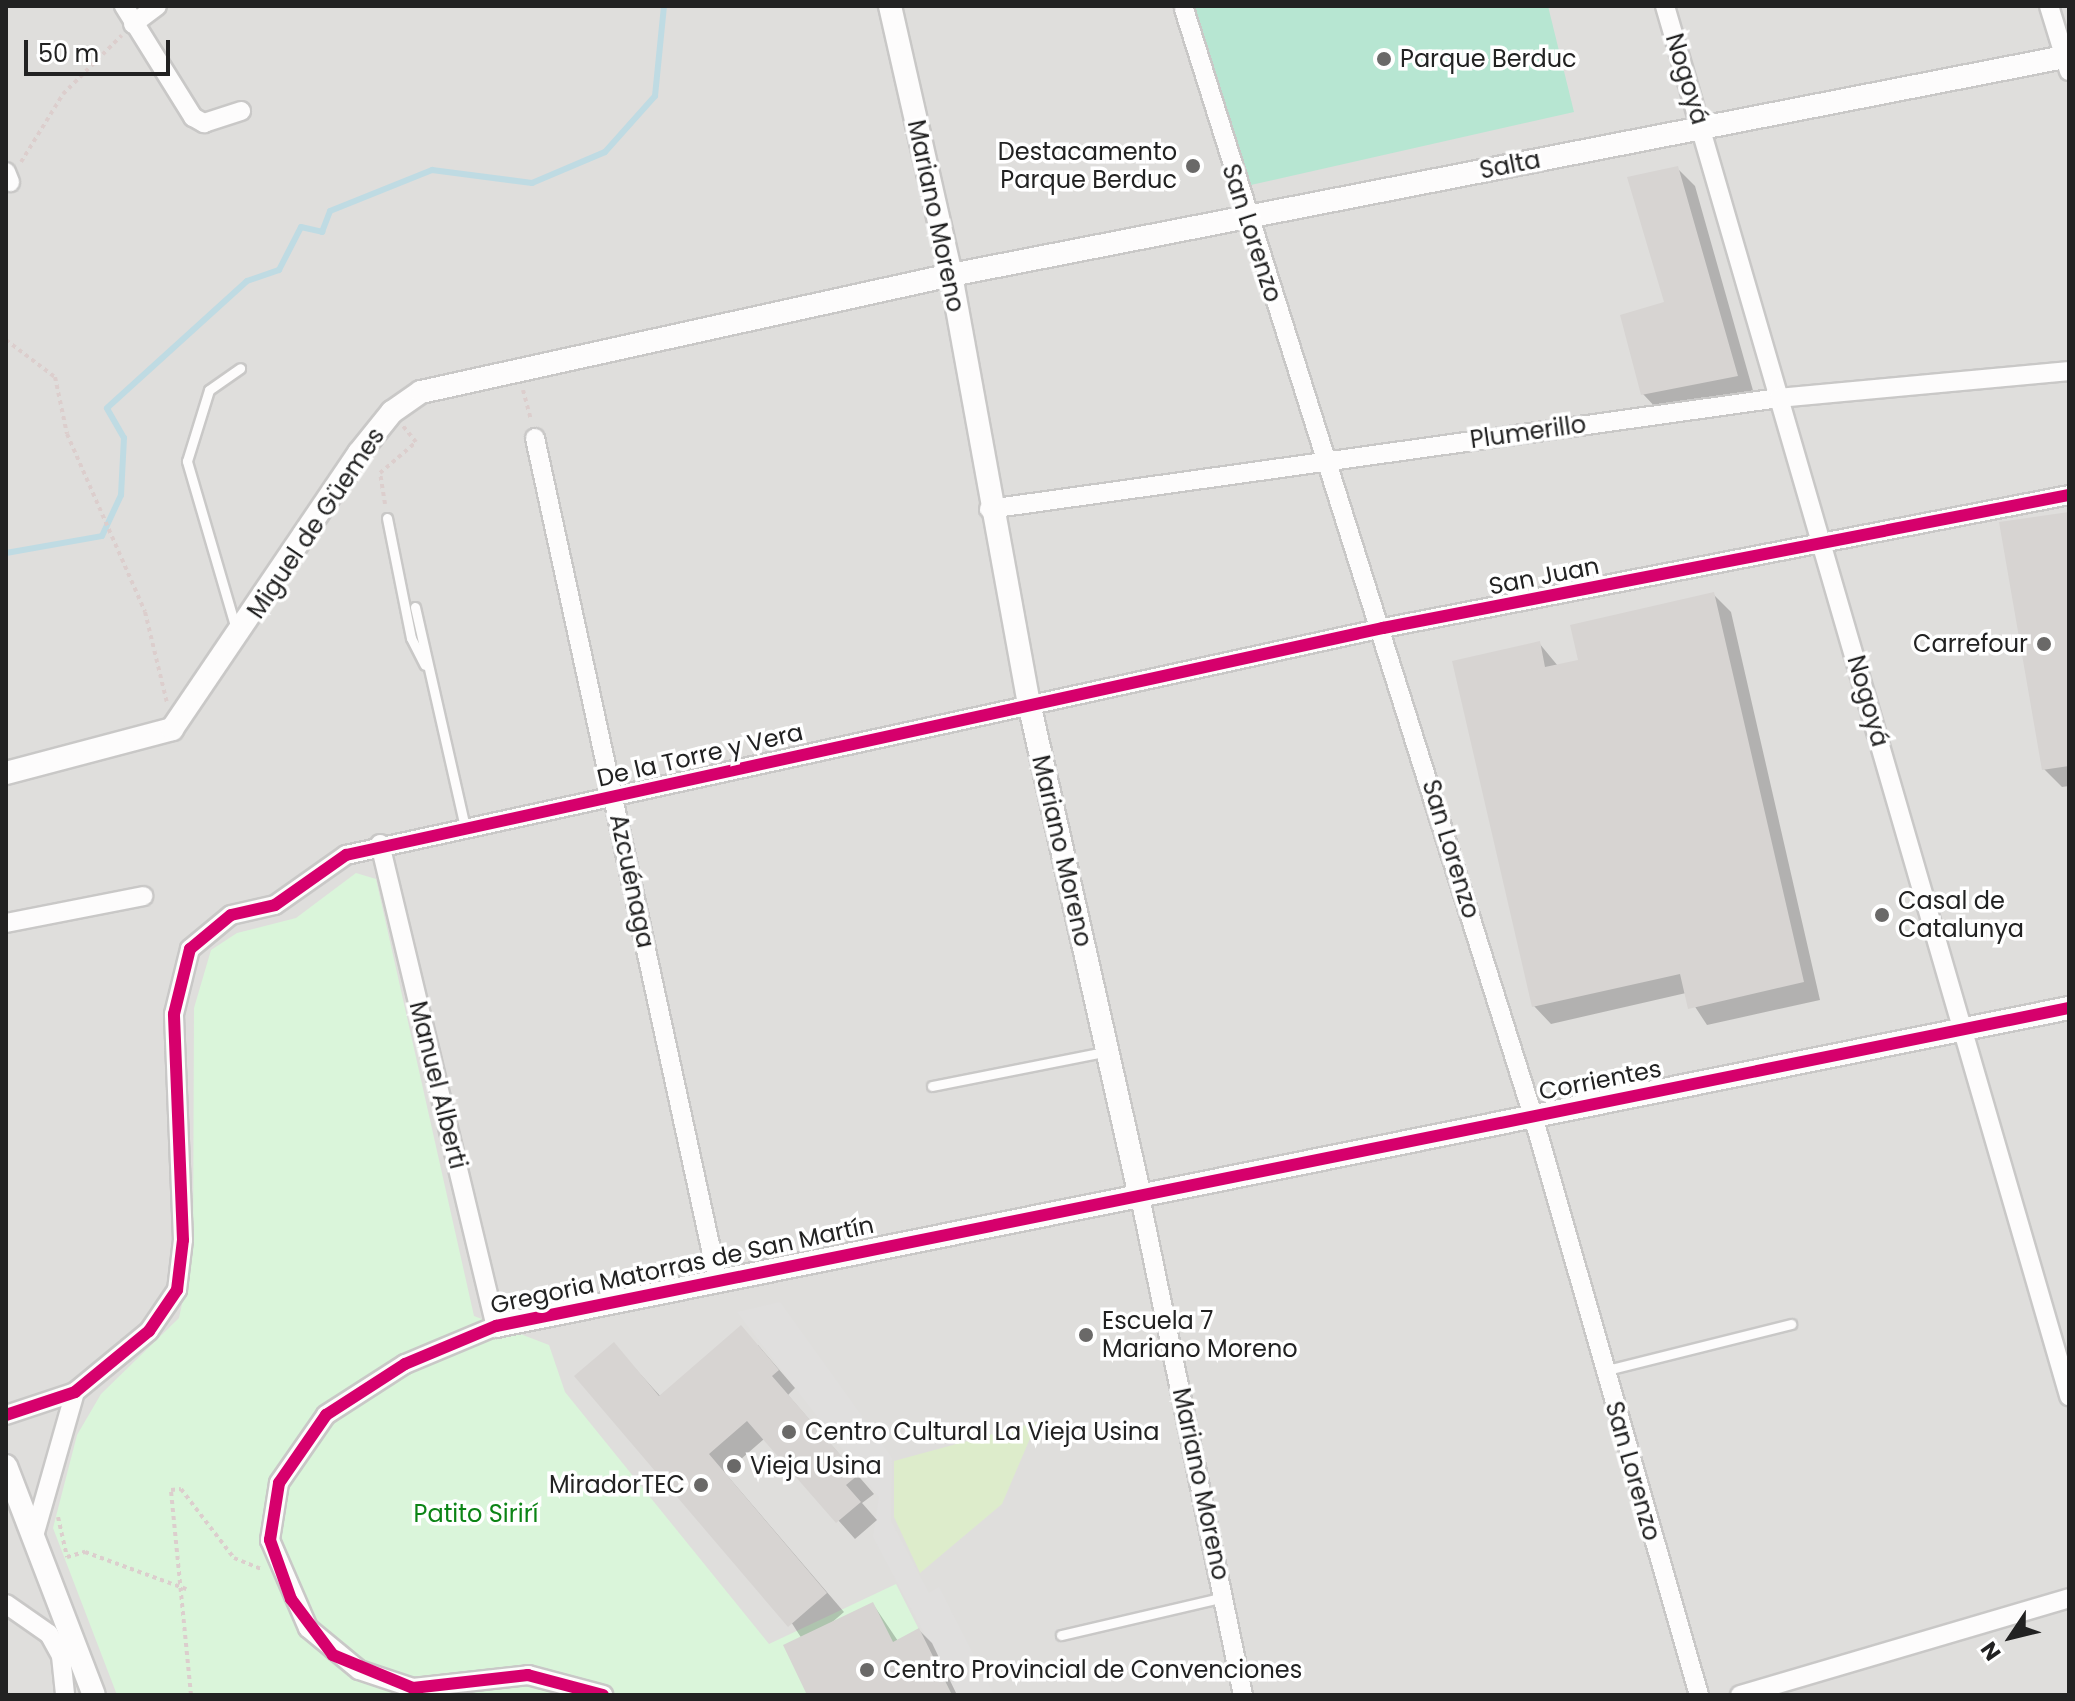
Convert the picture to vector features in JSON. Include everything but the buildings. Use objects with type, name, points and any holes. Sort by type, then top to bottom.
[{"type":"street","points":[[124,6],[193,117],[204,123],[241,111]]},
{"type":"street","points":[[133,24],[157,6]]},
{"type":"street","name":"Mariano Moreno","points":[[890,6],[951,275],[989,509],[1029,703],[1139,1192],[1243,1695]]},
{"type":"street","name":"Nogoyá","points":[[1665,6],[1825,546],[1960,1031],[2069,1396]]},
{"type":"street","points":[[2049,6],[2067,61]]},
{"type":"street","name":"San Lorenzo","points":[[1184,9],[1246,216],[1383,628],[1533,1116],[1603,1371],[1699,1695]]},
{"type":"street","name":"Salta","points":[[951,275],[1702,128],[2067,61]]},
{"type":"street","name":"Miguel de Güemes","points":[[172,729],[392,412],[421,392],[951,275]]},
{"type":"street","name":"Plumerillo","points":[[989,509],[1327,459],[1779,398],[2069,371]]},
{"type":"street","name":"Azcuénaga","points":[[535,438],[717,1277]]},
{"type":"street","name":"San Juan","points":[[1029,703],[1383,628],[1825,546],[2069,495]]},
{"type":"street","name":"De la Torre y Vera","points":[[75,1392],[149,1331],[177,1290],[183,1240],[174,1014],[190,949],[231,915],[275,905],[332,863],[380,844],[614,797],[1029,703]]},
{"type":"street","points":[[6,773],[172,729]]},
{"type":"street","name":"Manuel Alberti","points":[[380,844],[496,1326]]},
{"type":"street","points":[[6,923],[143,896]]},
{"type":"street","name":"Corrientes","points":[[1139,1192],[2069,1008]]},
{"type":"street","name":"Gregoria Matorras de San Martín","points":[[603,1695],[528,1675],[437,1687],[381,1679],[333,1655],[308,1628],[280,1576],[270,1513],[291,1458],[318,1425],[405,1364],[496,1326],[717,1277],[1139,1192]]},
{"type":"street","points":[[6,1415],[75,1392]]},
{"type":"street","points":[[34,1536],[75,1392]]},
{"type":"street","points":[[6,1466],[94,1695]]},
{"type":"street","points":[[1740,1695],[2069,1598]]},
{"type":"street","points":[[6,1604],[49,1634],[61,1656],[65,1695]]},
{"type":"lane","points":[[240,368],[209,390],[187,475],[240,635]]},
{"type":"lane","points":[[387,518],[411,638],[430,676]]},
{"type":"lane","points":[[415,607],[465,827]]},
{"type":"lane","points":[[932,1086],[1108,1051]]},
{"type":"lane","points":[[1603,1371],[1791,1324]]},
{"type":"lane","points":[[1061,1635],[1224,1597]]},
{"type":"path","points":[[8,177],[63,94],[133,24]]},
{"type":"path","points":[[6,340],[55,377],[67,434],[86,470],[145,612],[172,729]]},
{"type":"path","points":[[518,371],[535,438]]},
{"type":"path","points":[[387,518],[380,473],[416,442],[392,412]]},
{"type":"path","points":[[191,1695],[186,1589],[169,1494],[175,1487],[234,1558],[280,1576]]},
{"type":"path","points":[[55,1502],[67,1557],[85,1552],[186,1589]]},
{"type":"shaded area","points":[[6,6],[2069,6],[2069,1695],[6,1695]]},
{"type":"shaded area","points":[[780,1302],[892,1458],[891,1521],[929,1593],[939,1587],[994,1695],[957,1695],[873,1537],[879,1497],[737,1312]]},
{"type":"green space","name":"Parque Berduc","points":[[1192,6],[1548,6],[1574,112],[1242,187]]},
{"type":"green space","name":"Patito Sirirí","points":[[356,873],[376,879],[474,1316],[549,1345],[565,1392],[769,1644],[896,1584],[952,1695],[117,1695],[53,1528],[77,1435],[101,1394],[179,1318],[193,1252],[194,1008],[211,950],[237,933],[296,918]]},
{"type":"green space","points":[[1037,1422],[1002,1504],[920,1573],[894,1517],[894,1461]]},
{"type":"waterway","points":[[6,553],[102,536],[121,495],[124,438],[107,408],[247,281],[279,270],[301,227],[322,232],[330,211],[432,170],[532,183],[605,152],[655,96],[664,6]]},
{"type":"cycle path","points":[[6,1415],[75,1392],[149,1331],[177,1290],[183,1240],[174,1014],[190,949],[231,915],[275,905],[346,855],[1383,628],[2069,495]]},
{"type":"cycle path","points":[[603,1695],[528,1675],[413,1688],[333,1655],[291,1599],[270,1540],[279,1483],[326,1415],[405,1364],[496,1326],[2069,1008]]},
{"type":"place","name":"Parque Berduc","points":[[1384,59]]},
{"type":"place","name":"Destacamento Parque Berduc","points":[[1193,166]]},
{"type":"place","name":"Carrefour","points":[[2044,644]]},
{"type":"place","name":"Casal de Catalunya","points":[[1882,915]]},
{"type":"place","name":"Escuela 7 Mariano Moreno","points":[[1086,1335]]},
{"type":"place","name":"Centro Cultural La Vieja Usina","points":[[789,1432]]},
{"type":"place","name":"Vieja Usina","points":[[734,1466]]},
{"type":"place","name":"MiradorTEC","points":[[701,1485]]},
{"type":"place","name":"Centro Provincial de Convenciones","points":[[867,1670]]}]
